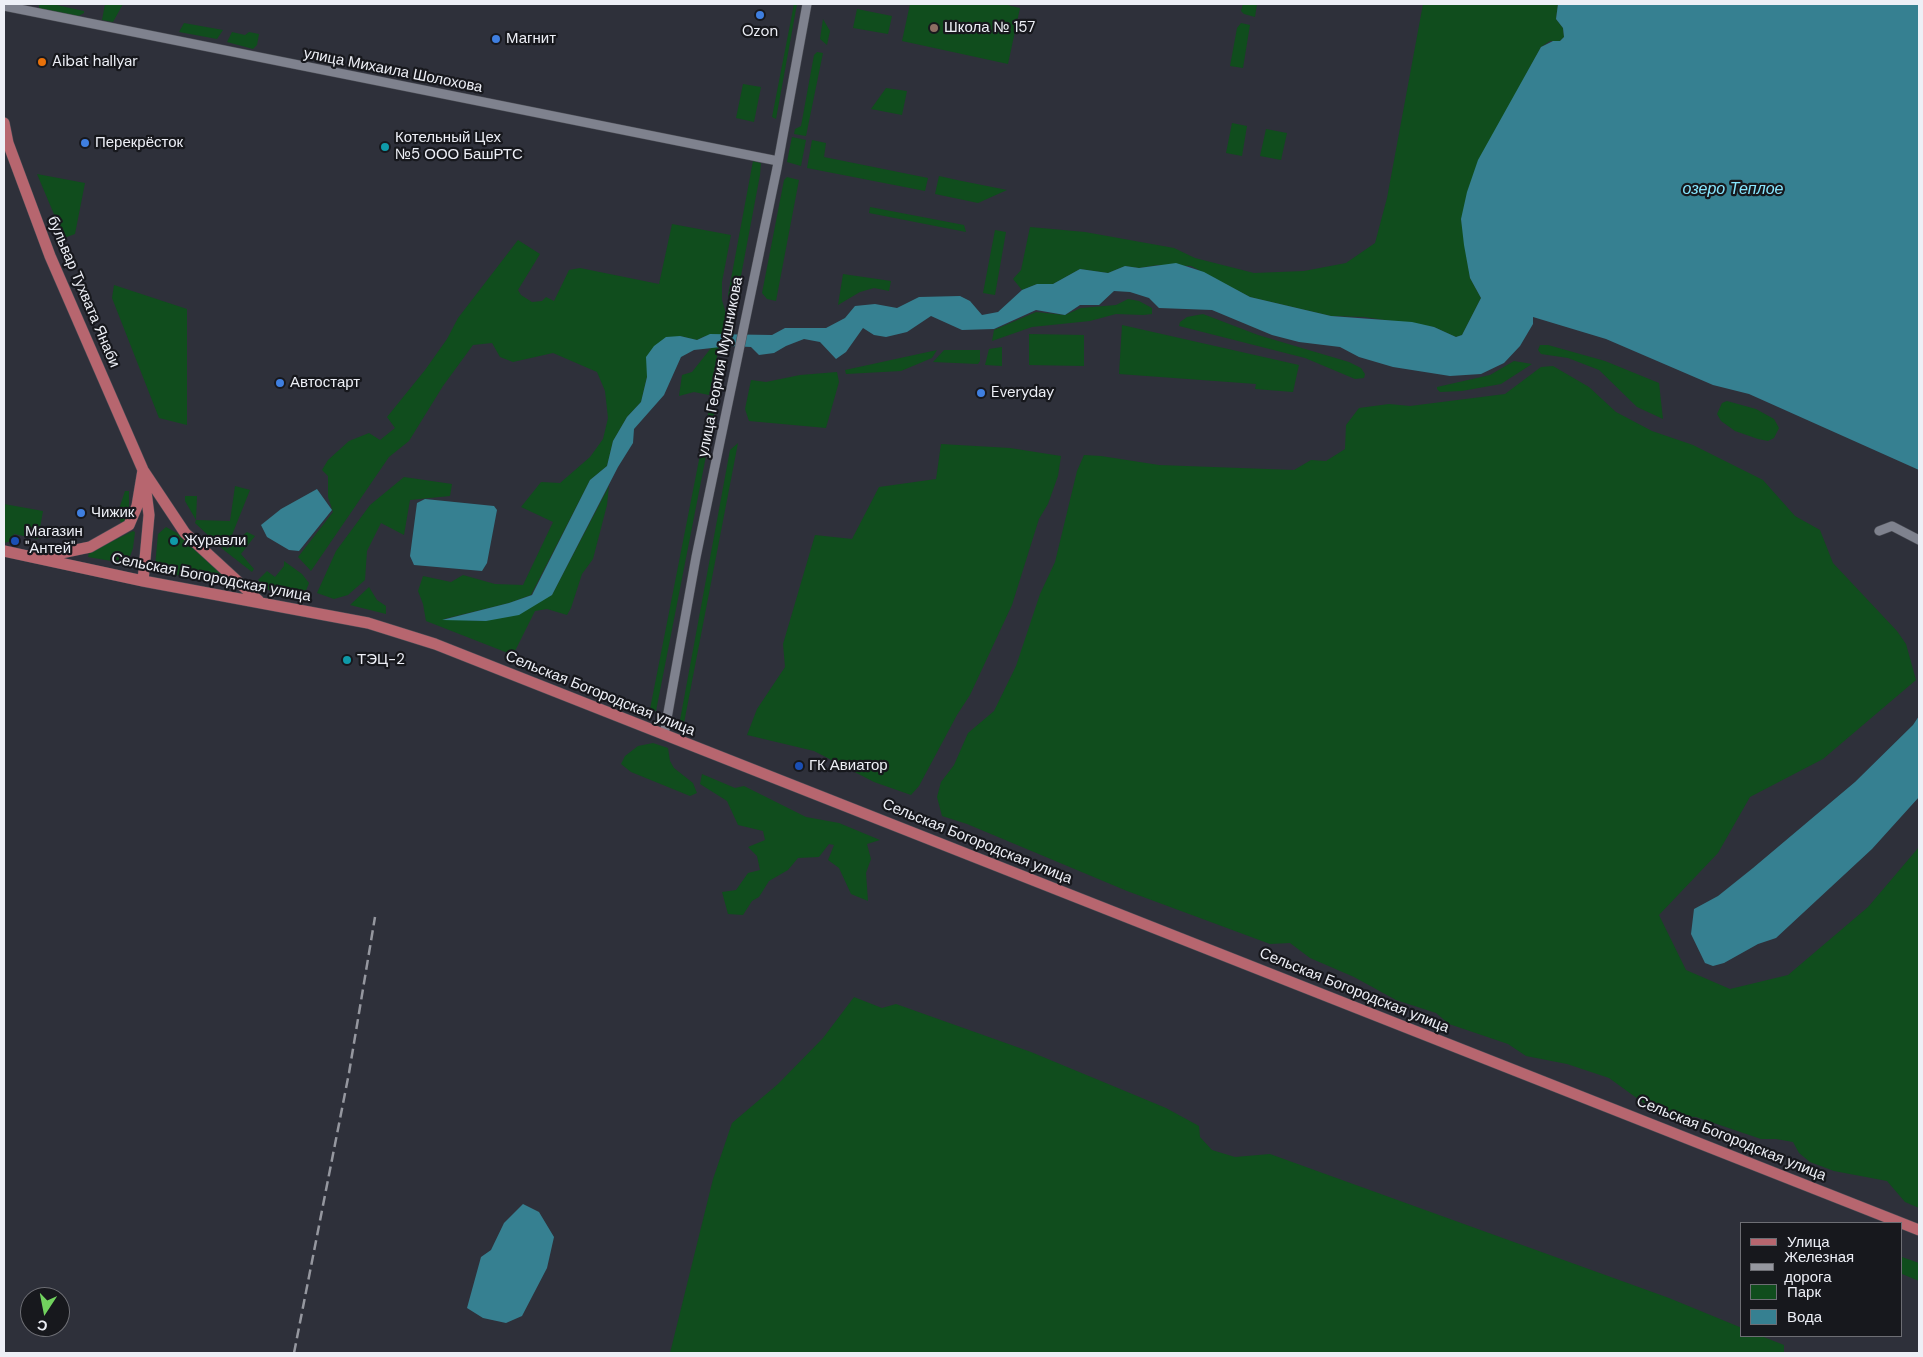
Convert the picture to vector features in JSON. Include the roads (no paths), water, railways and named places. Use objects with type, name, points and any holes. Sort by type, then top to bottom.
[{"type":"main road","name":"бульвар Тухвата Янаби","points":[[4,123],[8,143],[50,256],[143,470],[185,533],[260,602]]},
{"type":"main road","name":"бульвар Тухвата Янаби","points":[[143,470],[149,515],[143,581]]},
{"type":"main road","points":[[30,556],[38,558],[90,547],[129,524],[137,506],[143,470]]},
{"type":"main road","name":"Сельская Богородская улица","points":[[4,551],[143,581],[260,602],[387,628],[435,644],[1899,1222]]},
{"type":"main road","name":"Сельская Богородская улица","points":[[1903,1224],[1919,1230]]},
{"type":"street","name":"улица Георгия Мушникова","points":[[664,736],[698,548],[778,160],[806,4]]},
{"type":"street","name":"улица Михаила Шолохова","points":[[4,6],[778,160]]},
{"type":"street","points":[[1879,531],[1892,526],[1919,540]]},
{"type":"water","name":"озеро Теплое","points":[[1558,4],[1919,4],[1919,470],[1749,394],[1713,385],[1606,339],[1533,317],[1533,324],[1520,346],[1504,363],[1481,374],[1450,376],[1393,367],[1359,357],[1340,347],[1299,342],[1272,335],[1212,310],[1159,308],[1149,298],[1130,292],[1114,291],[1099,305],[1080,305],[1065,315],[1036,310],[994,329],[962,330],[931,316],[907,332],[886,337],[874,335],[863,328],[846,352],[836,359],[820,342],[804,339],[774,353],[759,355],[751,347],[730,346],[694,350],[681,357],[664,395],[634,429],[633,443],[618,467],[552,595],[519,615],[486,621],[442,620],[509,603],[532,595],[590,480],[607,466],[613,441],[627,417],[641,402],[647,377],[646,357],[654,346],[666,337],[680,336],[697,340],[710,334],[772,335],[785,328],[826,328],[845,318],[855,306],[875,304],[897,308],[919,297],[960,296],[970,301],[982,315],[998,312],[1022,290],[1037,284],[1053,284],[1080,269],[1108,273],[1125,266],[1139,268],[1176,263],[1204,272],[1250,297],[1331,316],[1412,322],[1434,327],[1456,337],[1462,335],[1481,298],[1470,278],[1464,245],[1461,219],[1467,192],[1478,160],[1541,47],[1553,41],[1560,41],[1564,37],[1563,28],[1556,19]]},
{"type":"water","points":[[317,489],[332,510],[299,551],[289,550],[267,537],[261,525],[281,509]]},
{"type":"water","points":[[425,499],[494,506],[497,510],[487,563],[482,571],[414,565],[410,556],[417,503]]},
{"type":"water","points":[[1919,716],[1919,797],[1872,849],[1776,938],[1758,944],[1724,963],[1713,966],[1705,963],[1691,934],[1694,909],[1718,896],[1855,782],[1913,725]]},
{"type":"water","points":[[523,1204],[539,1212],[554,1237],[547,1268],[522,1316],[506,1323],[483,1318],[467,1308],[481,1257],[491,1250],[504,1223]]},
{"type":"railway","points":[[294,1353],[349,1073],[375,917]]},
{"type":"place","name":"Ozon","points":[[760,15]]},
{"type":"place","name":"Школа № 157","points":[[934,28]]},
{"type":"place","name":"Магнит","points":[[496,39]]},
{"type":"place","name":"Aibat hallyar","points":[[42,62]]},
{"type":"place","name":"Перекрёсток","points":[[85,143]]},
{"type":"place","name":"Котельный Цех №5 ООО БашРТС","points":[[385,147]]},
{"type":"place","name":"Автостарт","points":[[280,383]]},
{"type":"place","name":"Everyday","points":[[981,393]]},
{"type":"place","name":"Чижик","points":[[81,513]]},
{"type":"place","name":"Магазин \"Антей\"","points":[[15,541]]},
{"type":"place","name":"Журавли","points":[[174,541]]},
{"type":"place","name":"ТЭЦ-2","points":[[347,660]]},
{"type":"place","name":"ГК Авиатор","points":[[799,766]]}]
